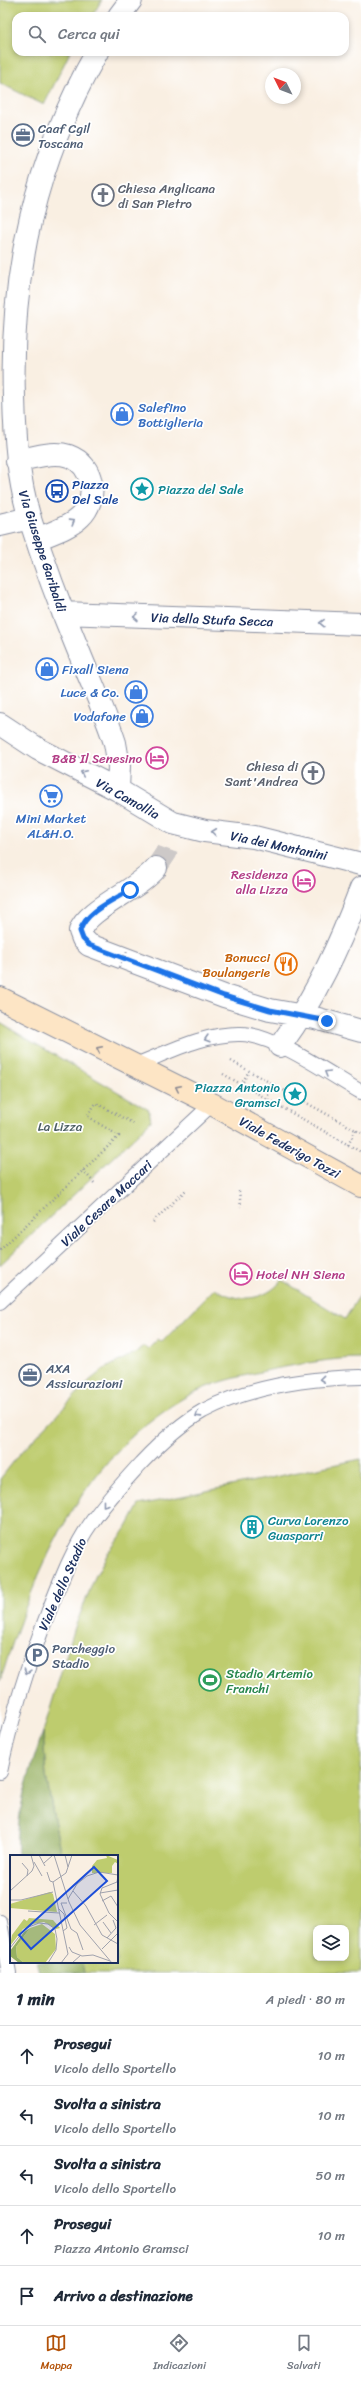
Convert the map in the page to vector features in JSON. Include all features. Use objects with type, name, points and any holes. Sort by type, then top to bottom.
[{"type":"street","points":[[122,12],[131,0]]},
{"type":"street","name":"Via Giuseppe Garibaldi","points":[[95,56],[71,104],[39,187],[23,248],[16,298],[13,350],[17,461],[30,518],[63,614],[114,739],[118,759],[118,790]]},
{"type":"street","points":[[17,461],[39,456],[68,456],[85,468],[90,476],[92,498],[88,508],[81,516],[64,527],[37,539]]},
{"type":"street","points":[[0,525],[30,518]]},
{"type":"street","name":"Via della Stufa Secca","points":[[63,614],[361,624]]},
{"type":"street","name":"Via Camollia","points":[[0,724],[64,763],[118,790],[172,831]]},
{"type":"street","name":"Via dei Montanini","points":[[172,831],[205,831],[254,838],[361,864]]},
{"type":"street","points":[[156,868],[142,882],[93,913],[85,921],[80,931],[83,939],[89,945],[224,996],[270,1010],[301,1016],[361,1032]]},
{"type":"street","points":[[280,1046],[301,1016],[325,974],[361,888]]},
{"type":"street","points":[[0,998],[134,1066]]},
{"type":"street","name":"Viale Federigo Tozzi","points":[[134,1066],[212,1104],[361,1186]]},
{"type":"lane","points":[[134,1066],[219,1036],[249,1034],[280,1046],[361,1092]]},
{"type":"lane","name":"Viale Cesare Maccari","points":[[0,1302],[212,1104]]},
{"type":"lane","name":"Viale dello Stadio","points":[[0,1772],[19,1696],[55,1595],[82,1537],[116,1490],[174,1432],[201,1412],[219,1403],[240,1396],[289,1384],[361,1377]]},
{"type":"lane","points":[[0,1922],[9,1973]]},
{"type":"path","points":[[119,967],[127,951]]},
{"type":"path","points":[[231,1061],[361,1133]]},
{"type":"path","points":[[241,1085],[249,1070]]},
{"type":"path","points":[[223,1074],[361,1152]]},
{"type":"path","points":[[266,1099],[274,1084]]},
{"type":"path","points":[[0,1250],[118,1136],[87,1116],[96,1103],[136,1125]]},
{"type":"path","points":[[348,1145],[356,1130]]},
{"type":"path","points":[[83,1170],[97,1187]]},
{"type":"path","points":[[153,1222],[187,1189]]},
{"type":"path","points":[[239,1191],[241,1207]]},
{"type":"green space","points":[[0,0],[102,0],[94,12],[12,12],[12,56],[68,56],[44,105],[0,83]]},
{"type":"green space","name":"La Lizza","points":[[0,1023],[149,1110],[151,1121],[0,1265]]},
{"type":"green space","points":[[282,1280],[345,1319],[361,1293],[361,1358],[306,1363],[227,1380],[193,1393],[146,1424],[115,1454],[88,1487],[65,1522],[45,1561],[28,1600],[0,1682],[0,1479],[18,1456],[89,1381],[104,1369],[135,1353],[144,1345],[148,1349],[158,1339],[162,1342],[215,1288],[232,1296],[250,1298],[268,1292]]},
{"type":"green space","name":"Stadio Artemio Franchi","points":[[361,1459],[361,1973],[84,1973],[82,1963],[118,1963],[118,1855],[61,1855],[46,1776],[43,1732],[75,1627],[95,1577],[108,1553],[126,1529],[139,1505]]},
{"type":"green space","points":[[43,1732],[46,1776],[61,1855],[18,1855],[21,1809]]},
{"type":"green space","points":[[36,1963],[82,1963],[84,1973],[39,1973]]},
{"type":"tunnel","points":[[156,868],[166,853],[171,839]]},
{"type":"place","name":"Caaf Cgil Toscana","points":[[23,135]]},
{"type":"place","name":"Chiesa Anglicana di San Pietro","points":[[103,195]]},
{"type":"place","name":"Salefino Bottiglieria","points":[[122,414]]},
{"type":"place","name":"Piazza del Sale","points":[[142,489]]},
{"type":"place","name":"Piazza Del Sale","points":[[57,491]]},
{"type":"place","name":"Fixall Siena","points":[[47,669]]},
{"type":"place","name":"Luce & Co.","points":[[136,692]]},
{"type":"place","name":"Vodafone","points":[[142,716]]},
{"type":"place","name":"B&B Il Senesino","points":[[157,758]]},
{"type":"place","name":"Chiesa di Sant'Andrea","points":[[313,773]]},
{"type":"place","name":"Mini Market AL&H.O.","points":[[51,796]]},
{"type":"place","name":"Residenza alla Lizza","points":[[304,881]]},
{"type":"place","name":"Bonucci Boulangerie","points":[[286,964]]},
{"type":"place","name":"Piazza Antonio Gramsci","points":[[295,1094]]},
{"type":"place","name":"Hotel NH Siena","points":[[241,1274]]},
{"type":"place","name":"AXA Assicurazioni","points":[[30,1375]]},
{"type":"place","name":"Curva Lorenzo Guasparri","points":[[252,1527]]},
{"type":"place","name":"Parcheggio Stadio","points":[[37,1655]]},
{"type":"place","name":"Stadio Artemio Franchi","points":[[210,1680]]},
{"type":"route","points":[[130,890],[93,913],[85,921],[80,931],[83,939],[89,945],[224,996],[270,1010],[327,1021]]}]
